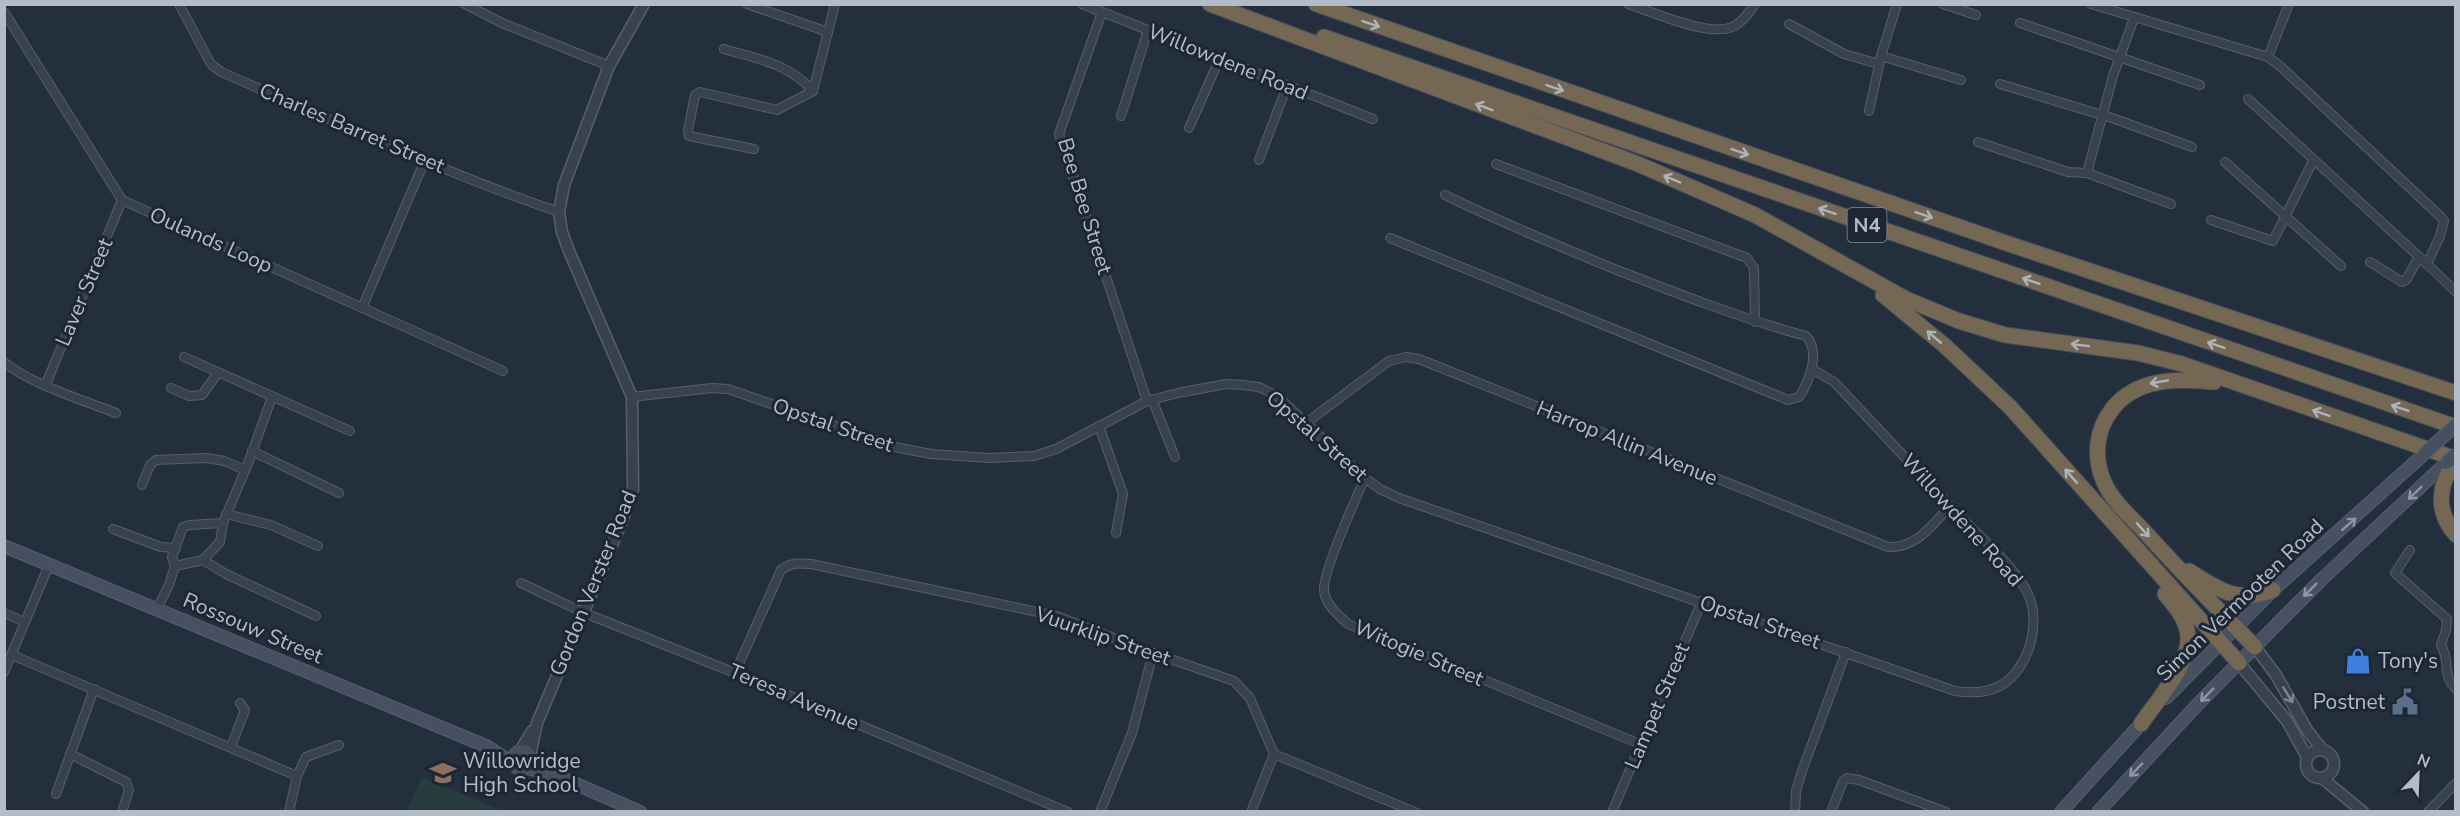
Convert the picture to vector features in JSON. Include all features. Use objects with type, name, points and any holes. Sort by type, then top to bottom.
[{"type":"highway","points":[[1210,4],[1638,164],[1755,215],[1906,299],[1981,328],[2029,339],[2156,357],[2182,364],[2452,461],[2442,486],[2440,503],[2445,520],[2456,535]]},
{"type":"highway","name":"N4","points":[[1224,4],[2456,426]]},
{"type":"highway","name":"N4","points":[[1316,4],[2002,242],[2455,393]]},
{"type":"highway","points":[[1837,261],[1896,305],[1990,387],[2239,663]]},
{"type":"highway","points":[[2238,384],[2185,380],[2149,384],[2132,392],[2116,405],[2100,430],[2097,447],[2098,462],[2104,483],[2114,498],[2169,559],[2255,647]]},
{"type":"highway","points":[[2109,520],[2183,617],[2188,632],[2188,647],[2184,661],[2141,724]]},
{"type":"highway","points":[[2169,559],[2231,595],[2258,596],[2273,590]]},
{"type":"main road","name":"Simon Vermooten Road","points":[[2061,812],[2141,724],[2273,590],[2456,426]]},
{"type":"main road","name":"Simon Vermooten Road","points":[[2098,812],[2321,580],[2452,461]]},
{"type":"main road","name":"Rossouw Street","points":[[4,546],[486,746],[523,758],[553,774],[640,812]]},
{"type":"street","name":"Charles Barret Street","points":[[179,4],[211,64],[221,72],[425,160],[559,212]]},
{"type":"street","points":[[465,4],[502,23],[609,66]]},
{"type":"street","name":"Gordon Verster Road","points":[[523,758],[582,612],[623,519],[633,489],[632,397],[569,250],[562,232],[559,212],[564,185],[609,66],[644,4]]},
{"type":"street","points":[[747,4],[828,32]]},
{"type":"street","points":[[754,149],[689,136],[688,130],[695,95],[700,92],[777,110],[813,91],[835,4]]},
{"type":"street","name":"Willowdene Road","points":[[1082,4],[1373,119]]},
{"type":"street","points":[[1628,4],[1694,25],[1720,30],[1738,23],[1755,4]]},
{"type":"street","points":[[1869,111],[1880,60],[1897,4]]},
{"type":"street","points":[[1943,4],[1976,15]]},
{"type":"street","points":[[2091,4],[2268,57],[2302,85],[2441,217],[2444,221],[2443,229],[2427,264]]},
{"type":"street","points":[[2268,57],[2289,4]]},
{"type":"street","points":[[4,12],[122,200]]},
{"type":"street","name":"Bee Bee Street","points":[[1101,12],[1059,134],[1149,400],[1174,457]]},
{"type":"street","points":[[2087,173],[2102,116],[2134,18]]},
{"type":"street","points":[[1789,24],[1844,54],[1880,60],[1960,80]]},
{"type":"street","points":[[2020,24],[2121,56],[2200,85]]},
{"type":"street","points":[[1122,116],[1148,30]]},
{"type":"street","points":[[724,49],[784,68],[801,77],[813,91]]},
{"type":"street","points":[[1189,128],[1219,60]]},
{"type":"street","points":[[2000,84],[2192,147]]},
{"type":"street","points":[[1259,160],[1287,86]]},
{"type":"street","points":[[2248,99],[2456,292]]},
{"type":"street","points":[[1978,142],[2068,172],[2087,173],[2171,204]]},
{"type":"street","points":[[362,308],[425,160]]},
{"type":"street","points":[[2211,220],[2271,241],[2277,236],[2285,214],[2313,161]]},
{"type":"street","points":[[2225,162],[2341,266]]},
{"type":"street","points":[[1496,164],[1747,258],[1755,268],[1755,322]]},
{"type":"street","points":[[1390,238],[1788,400],[1799,397],[1812,369],[1812,343],[1806,336],[1755,322],[1691,299],[1561,248],[1445,195]]},
{"type":"street","name":"Oulands Loop","points":[[122,200],[502,371]]},
{"type":"street","name":"Laver Street","points":[[45,384],[122,200]]},
{"type":"street","points":[[2370,262],[2402,282],[2406,280],[2419,257]]},
{"type":"street","points":[[184,357],[217,374],[350,431]]},
{"type":"street","name":"Harrop Allin Avenue","points":[[1306,423],[1389,361],[1406,357],[1419,359],[1888,547],[1898,547],[1920,538],[1950,506]]},
{"type":"street","points":[[4,362],[15,370],[45,384],[116,413]]},
{"type":"street","name":"Willowdene Road","points":[[1812,369],[1834,382],[2000,557],[2026,589],[2034,619],[2026,655],[2019,668],[2010,679],[1986,693],[1955,691]]},
{"type":"street","points":[[171,388],[189,396],[202,395],[217,374]]},
{"type":"street","name":"Opstal Street","points":[[632,397],[712,388],[728,389],[899,448],[931,454],[989,458],[1035,456],[1056,449],[1149,400],[1226,384],[1259,387],[1277,396],[1365,478],[1398,498],[1955,691]]},
{"type":"street","points":[[175,566],[203,560],[220,542],[226,514],[272,397]]},
{"type":"street","points":[[1099,426],[1123,494],[1116,533]]},
{"type":"street","points":[[252,451],[339,493]]},
{"type":"street","points":[[142,485],[150,465],[156,460],[207,458],[224,461],[245,470]]},
{"type":"street","name":"Witogie Street","points":[[1365,478],[1327,575],[1324,592],[1334,611],[1348,624],[1640,744]]},
{"type":"street","points":[[226,514],[252,518],[318,546]]},
{"type":"street","points":[[157,609],[175,566],[172,557],[180,532],[186,525],[223,523]]},
{"type":"street","points":[[113,529],[161,547],[176,548]]},
{"type":"street","points":[[2410,550],[2395,573],[2447,619],[2441,645],[2446,656],[2446,677],[2456,689]]},
{"type":"street","points":[[203,560],[316,616]]},
{"type":"street","name":"Vuurklip Street","points":[[735,673],[776,578],[788,564],[811,564],[1056,616],[1153,654],[1234,681],[1250,698],[1274,753]]},
{"type":"street","points":[[4,672],[49,565]]},
{"type":"street","name":"Teresa Avenue","points":[[521,583],[582,612],[735,673],[1068,812]]},
{"type":"street","name":"Lampet Street","points":[[1612,812],[1702,602]]},
{"type":"street","points":[[4,613],[25,622]]},
{"type":"street","points":[[2255,647],[2281,683],[2307,730],[2322,749],[2333,756],[2334,768],[2348,797]]},
{"type":"street","points":[[1795,812],[1796,790],[1802,771],[1846,652]]},
{"type":"street","points":[[1100,812],[1129,742],[1153,654]]},
{"type":"street","points":[[12,655],[297,776]]},
{"type":"street","points":[[2239,663],[2287,721],[2307,757],[2308,772],[2313,777],[2322,778],[2329,775],[2334,768]]},
{"type":"street","points":[[56,794],[94,689]]},
{"type":"street","points":[[231,747],[245,710],[240,703]]},
{"type":"street","points":[[289,812],[297,776],[306,758],[339,746]]},
{"type":"street","points":[[2307,757],[2315,750],[2322,749]]},
{"type":"street","points":[[1251,812],[1274,753],[1415,812]]},
{"type":"street","points":[[70,754],[126,782],[129,790],[122,812]]},
{"type":"street","points":[[1831,812],[1843,781],[1847,778],[1859,780],[1946,812]]},
{"type":"street","points":[[2322,778],[2348,797],[2363,812]]},
{"type":"street","points":[[2428,812],[2456,783]]},
{"type":"green space","points":[[421,777],[503,811],[407,811]]},
{"type":"place","name":"Tony's","points":[[2358,661]]},
{"type":"place","name":"Postnet","points":[[2405,702]]},
{"type":"place","name":"Willowridge High School","points":[[443,773]]}]
